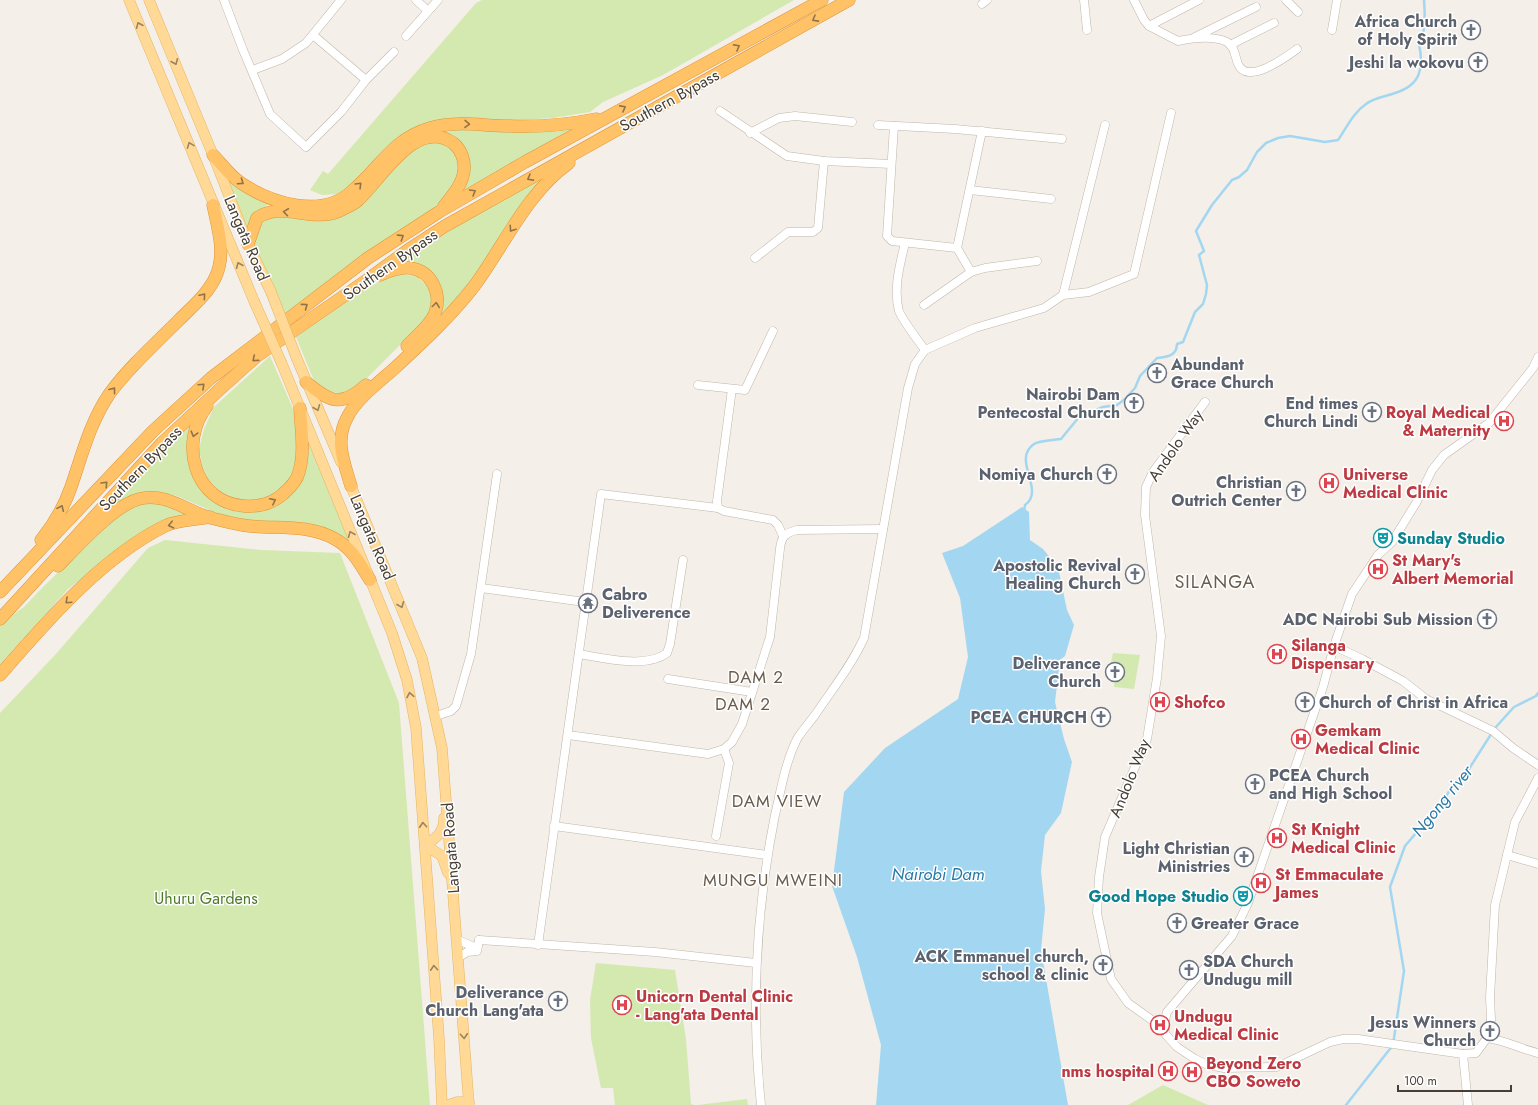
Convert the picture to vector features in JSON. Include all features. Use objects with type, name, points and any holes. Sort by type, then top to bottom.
[{"type":"highway","name":"Southern Bypass","points":[[3,589],[153,431],[210,378],[368,258],[439,212],[609,116],[822,0]]},
{"type":"highway","name":"Southern Bypass","points":[[0,619],[162,443],[258,356],[408,250],[439,230],[620,127],[849,0]]},
{"type":"highway","points":[[213,155],[240,183],[259,192],[291,203],[323,206],[336,202],[351,192],[380,161],[396,147],[412,135],[430,128],[445,124],[549,126],[609,116]]},
{"type":"highway","points":[[351,486],[341,453],[340,441],[342,430],[353,408],[438,327],[462,301],[491,262],[536,193],[546,182],[620,127]]},
{"type":"highway","points":[[248,244],[258,218],[270,212],[323,215],[348,207],[359,198],[391,162],[407,148],[426,138],[438,137],[454,144],[460,152],[464,163],[462,181],[439,212]]},
{"type":"highway","points":[[3,589],[58,516],[70,488],[91,425],[110,393],[128,372],[194,306],[213,282],[220,265],[221,249],[213,205]]},
{"type":"highway","points":[[306,382],[323,396],[339,401],[350,398],[362,389],[428,324],[434,314],[437,299],[436,288],[430,279],[423,273],[411,268],[404,268],[367,280]]},
{"type":"highway","points":[[220,389],[204,410],[198,421],[193,439],[194,460],[206,489],[228,504],[262,506],[271,503],[290,488],[299,473],[302,451],[300,408]]},
{"type":"highway","points":[[0,619],[19,605],[69,555],[126,504],[149,497],[161,498],[176,502],[210,517],[248,526],[293,527],[324,534],[341,542],[356,556],[370,580]]},
{"type":"highway","points":[[222,520],[247,506]]},
{"type":"highway","points":[[0,675],[49,618],[119,554],[166,525],[210,517]]},
{"type":"main road","name":"Langata Road","points":[[129,0],[178,116],[213,205],[282,364],[392,633],[407,680],[416,728],[439,1038],[442,1105]]},
{"type":"main road","name":"Langata Road","points":[[149,0],[248,244],[271,292],[306,382],[422,658],[442,748],[469,1103]]},
{"type":"main road","points":[[442,748],[443,828],[437,838],[425,845],[442,856],[445,862],[454,911]]},
{"type":"main road","points":[[448,1105],[469,1103]]},
{"type":"street","points":[[225,0],[242,50],[253,70],[270,114],[306,147],[341,112],[366,80],[394,52]]},
{"type":"street","points":[[253,70],[290,54],[313,36],[341,0]]},
{"type":"street","points":[[416,0],[428,11]]},
{"type":"street","points":[[406,36],[438,0]]},
{"type":"street","points":[[1084,0],[1087,30]]},
{"type":"street","points":[[1134,0],[1144,20],[1149,26],[1178,41],[1194,38],[1218,39],[1228,43],[1234,50],[1238,66],[1244,70],[1254,72],[1269,66],[1298,50]]},
{"type":"street","points":[[1149,26],[1199,0]]},
{"type":"street","points":[[1286,0],[1298,12]]},
{"type":"street","points":[[1332,30],[1337,0]]},
{"type":"street","points":[[1194,38],[1256,7]]},
{"type":"street","points":[[1230,45],[1274,23]]},
{"type":"street","points":[[313,36],[366,80]]},
{"type":"street","points":[[720,111],[750,133],[787,156],[824,161],[891,164]]},
{"type":"street","points":[[762,1105],[757,1052],[756,963],[767,855],[782,782],[797,739],[853,661],[864,638],[908,388],[915,364],[925,350],[975,328],[1044,308],[1063,295],[1089,292],[1134,274],[1171,113]]},
{"type":"street","points":[[750,133],[786,117],[794,116],[852,122]]},
{"type":"street","points":[[878,125],[1062,139]]},
{"type":"street","points":[[1063,295],[1105,125]]},
{"type":"street","points":[[894,126],[886,232],[892,241],[957,248]]},
{"type":"street","points":[[971,272],[957,248],[982,132]]},
{"type":"street","points":[[755,258],[788,232],[813,232],[818,228],[824,161]]},
{"type":"street","points":[[970,190],[1051,199]]},
{"type":"street","points":[[905,243],[900,263],[898,301],[900,312],[925,350]]},
{"type":"street","points":[[924,305],[971,272],[985,268],[1037,261]]},
{"type":"street","points":[[698,385],[743,390],[748,387],[773,331]]},
{"type":"street","points":[[1163,1028],[1164,1017],[1170,1007],[1232,936],[1248,904],[1323,687],[1334,646],[1352,594],[1369,566],[1392,542],[1416,503],[1432,470],[1444,455],[1489,423],[1533,368],[1538,357]]},
{"type":"street","points":[[718,508],[717,501],[732,389]]},
{"type":"street","name":"Andolo Way","points":[[1205,402],[1153,472],[1146,487],[1145,515],[1161,636],[1157,678],[1147,739],[1105,837],[1099,877],[1097,913],[1111,979],[1128,1002],[1163,1028],[1172,1042],[1186,1054],[1203,1063],[1224,1068],[1277,1067],[1330,1042],[1343,1039],[1358,1039],[1398,1046],[1463,1054]]},
{"type":"street","points":[[436,716],[451,711],[458,701],[471,654],[497,474]]},
{"type":"street","points":[[538,945],[601,494],[718,508],[724,511],[773,520],[778,525],[783,536],[780,549],[770,637],[742,724],[732,742],[724,749],[708,754],[568,735]]},
{"type":"street","points":[[783,536],[797,530],[883,529]]},
{"type":"street","points":[[579,654],[638,661],[653,660],[667,653],[670,644],[683,560]]},
{"type":"street","points":[[481,588],[585,602]]},
{"type":"street","points":[[1334,646],[1403,681],[1426,699],[1493,731],[1513,748],[1538,765]]},
{"type":"street","points":[[668,679],[752,692]]},
{"type":"street","points":[[716,836],[729,763],[724,749]]},
{"type":"street","points":[[1468,1105],[1463,1054],[1476,1053],[1487,1038],[1491,1020],[1490,997],[1495,905],[1515,822],[1538,778]]},
{"type":"street","points":[[554,826],[767,855]]},
{"type":"street","points":[[1507,855],[1538,864]]},
{"type":"street","points":[[456,939],[477,948],[479,940]]},
{"type":"street","points":[[479,940],[655,952],[756,963]]},
{"type":"street","points":[[458,958],[467,952],[477,951],[479,940]]},
{"type":"street","points":[[1487,1038],[1508,1042],[1519,1048],[1538,1052]]},
{"type":"green space","points":[[482,0],[794,0],[663,75],[603,102],[590,112],[553,118],[505,121],[462,118],[436,120],[402,134],[385,148],[349,186],[337,194],[322,195],[310,190],[323,171],[328,174],[476,3]]},
{"type":"green space","points":[[591,124],[452,200],[466,181],[470,165],[466,149],[456,139],[432,132],[451,130]]},
{"type":"green space","points":[[425,143],[441,143],[446,145],[451,148],[460,161],[461,172],[449,193],[436,207],[284,315],[253,247],[261,221],[271,216],[312,219],[409,150]]},
{"type":"green space","points":[[222,171],[271,203],[258,211],[248,231]]},
{"type":"green space","points":[[556,172],[475,278],[440,317],[439,284],[398,263],[506,196]]},
{"type":"green space","points":[[404,274],[418,277],[430,290],[432,305],[425,320],[363,382],[346,394],[331,392],[315,383],[296,337],[355,295],[382,280]]},
{"type":"green space","points":[[270,356],[294,411],[298,454],[290,480],[278,493],[261,499],[244,501],[230,498],[219,491],[208,480],[202,465],[199,449],[204,429],[214,407]]},
{"type":"green space","points":[[195,417],[195,478],[251,512],[265,511],[286,498],[300,482],[308,460],[306,430],[354,548],[266,523],[228,518],[177,496],[164,493],[150,491],[134,495],[107,510]]},
{"type":"green space","points":[[148,501],[160,503],[195,517],[95,568],[68,589],[0,665],[0,624],[24,607],[115,518],[134,505]]},
{"type":"green space","name":"Uhuru Gardens","points":[[165,540],[261,550],[340,553],[399,703],[430,1105],[0,1105],[0,713],[55,655],[148,548]]},
{"type":"green space","points":[[1113,653],[1140,655],[1134,689],[1114,687],[1116,667],[1111,663]]},
{"type":"green space","points":[[596,963],[675,970],[686,1039],[691,1104],[694,1105],[615,1105],[613,1088],[601,1088],[591,1038],[590,1000]]},
{"type":"green space","points":[[1163,1085],[1208,1105],[1128,1105]]},
{"type":"green space","points":[[747,1099],[748,1105],[698,1105]]},
{"type":"water","name":"Nairobi Dam","points":[[1022,507],[1029,512],[1030,540],[1043,549],[1058,567],[1067,610],[1074,625],[1065,656],[1060,660],[1055,702],[1064,739],[1072,762],[1061,813],[1045,835],[1041,871],[1045,909],[1041,950],[1068,1105],[876,1105],[881,1045],[857,957],[832,886],[844,792],[885,748],[958,699],[968,657],[960,598],[942,553],[963,546]]},
{"type":"waterway","points":[[1024,512],[1025,505],[1030,499],[1032,491],[1026,458],[1028,451],[1034,444],[1043,441],[1061,439],[1079,417],[1103,407],[1117,405],[1135,388],[1140,376],[1157,358],[1171,355],[1177,348],[1177,344],[1183,342],[1195,312],[1203,304],[1206,294],[1207,285],[1199,255],[1204,251],[1196,231],[1212,205],[1232,180],[1239,177],[1247,170],[1257,152],[1266,143],[1278,138],[1290,136],[1325,142],[1338,140],[1354,116],[1366,104],[1376,98],[1404,90],[1415,80],[1419,74],[1421,61],[1419,44],[1424,28],[1424,0]]},
{"type":"waterway","name":"Ngong river","points":[[1346,1105],[1393,1045],[1404,971],[1390,887],[1405,846],[1444,800],[1452,786],[1467,772],[1495,728],[1514,707],[1536,696],[1538,693]]},
{"type":"place","name":"Africa Church of Holy Spirit","points":[[1471,30]]},
{"type":"place","name":"Jeshi la wokovu","points":[[1478,62]]},
{"type":"place","name":"Abundant Grace Church","points":[[1157,373]]},
{"type":"place","name":"Nairobi Dam Pentecostal Church","points":[[1134,403]]},
{"type":"place","name":"End times Church Lindi","points":[[1372,412]]},
{"type":"place","name":"Royal Medical & Maternity","points":[[1504,421]]},
{"type":"place","name":"Nomiya Church","points":[[1107,474]]},
{"type":"place","name":"Universe Medical Clinic","points":[[1329,483]]},
{"type":"place","name":"Christian Outrich Center","points":[[1296,491]]},
{"type":"place","name":"Sunday Studio","points":[[1383,538]]},
{"type":"place","name":"St Mary's Albert Memorial","points":[[1378,569]]},
{"type":"place","name":"Apostolic Revival Healing Church","points":[[1135,574]]},
{"type":"place","name":"Cabro Deliverence","points":[[588,603]]},
{"type":"place","name":"ADC Nairobi Sub Mission","points":[[1487,619]]},
{"type":"place","name":"Silanga Dispensary","points":[[1277,654]]},
{"type":"place","name":"Deliverance Church","points":[[1115,672]]},
{"type":"place","name":"Shofco","points":[[1160,702]]},
{"type":"place","name":"Church of Christ in Africa","points":[[1305,702]]},
{"type":"place","name":"PCEA CHURCH","points":[[1101,717]]},
{"type":"place","name":"Gemkam Medical Clinic","points":[[1301,739]]},
{"type":"place","name":"PCEA Church and High School","points":[[1255,784]]},
{"type":"place","name":"St Knight Medical Clinic","points":[[1277,838]]},
{"type":"place","name":"Light Christian Ministries","points":[[1244,857]]},
{"type":"place","name":"St Emmaculate James","points":[[1261,883]]},
{"type":"place","name":"Good Hope Studio","points":[[1243,896]]},
{"type":"place","name":"Greater Grace","points":[[1177,923]]},
{"type":"place","name":"ACK Emmanuel church, school & clinic","points":[[1103,965]]},
{"type":"place","name":"SDA Church Undugu mill","points":[[1189,970]]},
{"type":"place","name":"Deliverance Church Lang'ata","points":[[558,1001]]},
{"type":"place","name":"Unicorn Dental Clinic - Lang'ata Dental","points":[[622,1005]]},
{"type":"place","name":"Undugu Medical Clinic","points":[[1160,1025]]},
{"type":"place","name":"Jesus Winners Church","points":[[1490,1031]]},
{"type":"place","name":"nms hospital","points":[[1168,1071]]},
{"type":"place","name":"Beyond Zero CBO Soweto","points":[[1192,1072]]},
{"type":"district","name":"SILANGA","points":[[1215,582]]},
{"type":"district","name":"DAM 2","points":[[756,677]]},
{"type":"district","name":"DAM 2","points":[[743,704]]},
{"type":"district","name":"DAM VIEW","points":[[777,801]]},
{"type":"district","name":"MUNGU MWEINI","points":[[773,880]]}]
